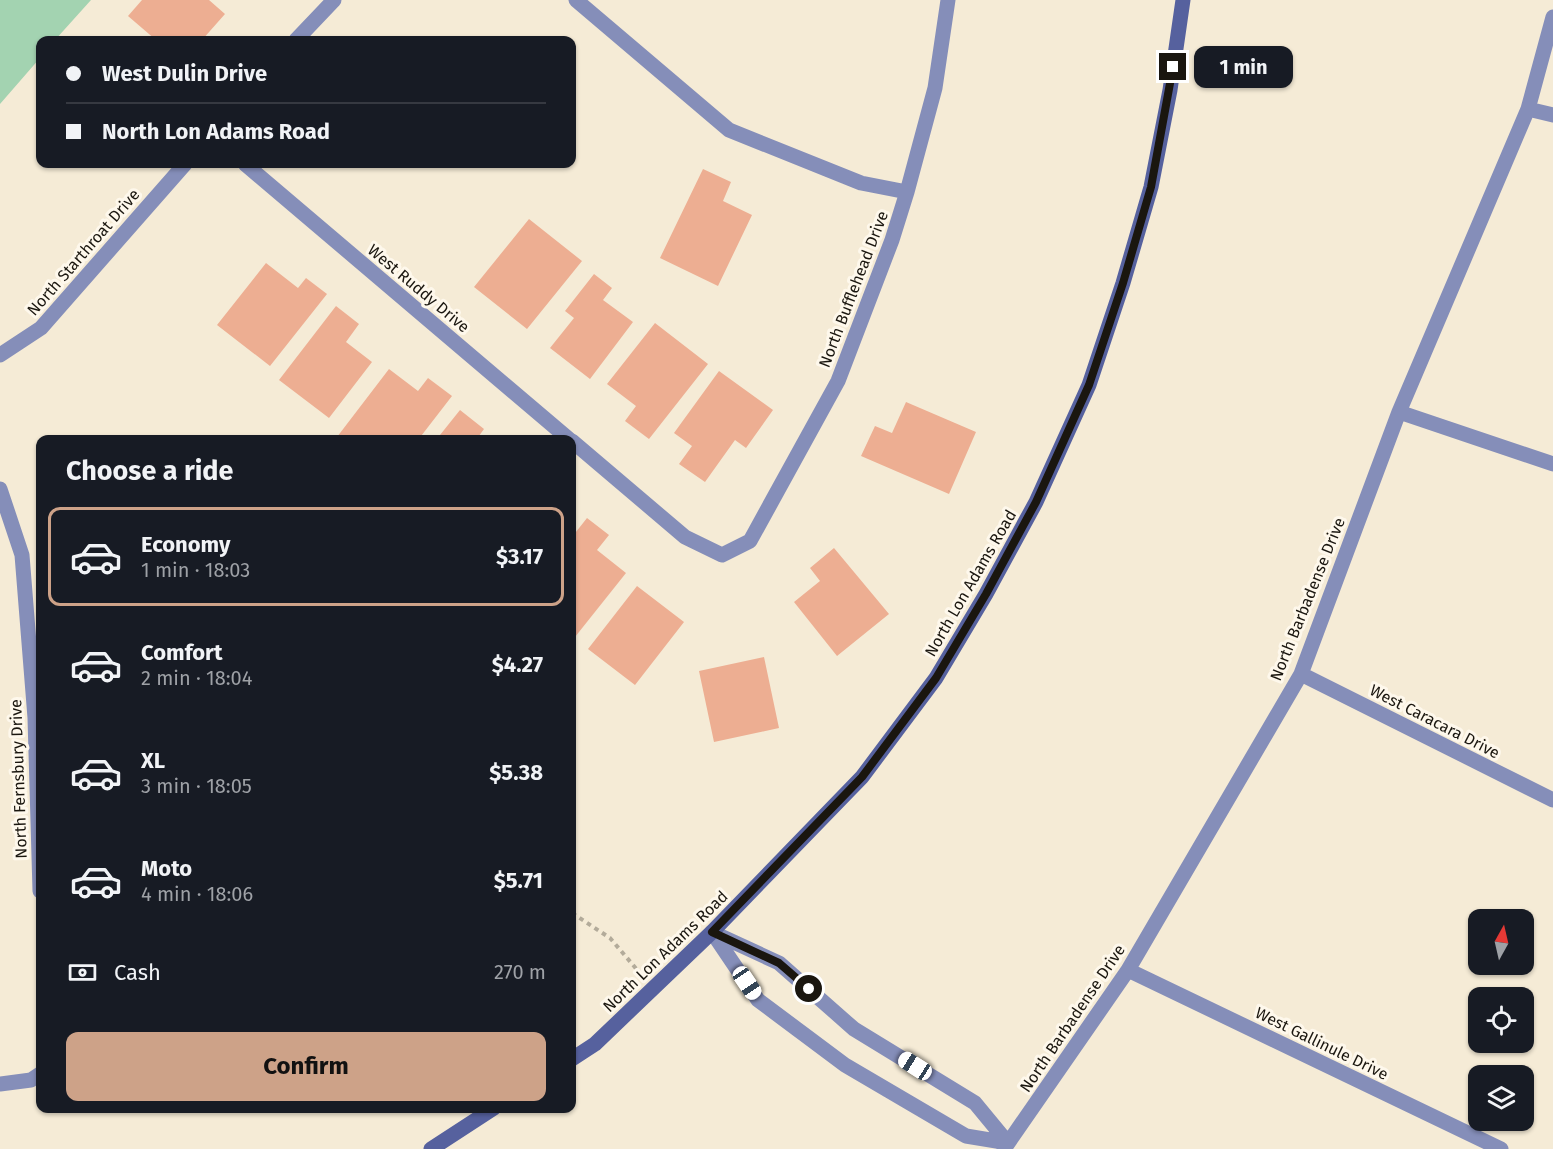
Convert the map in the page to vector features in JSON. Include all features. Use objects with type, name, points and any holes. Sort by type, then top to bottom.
[{"type":"street","points":[[300,36],[333,0]]},
{"type":"street","points":[[576,0],[729,130],[861,183],[907,192]]},
{"type":"street","name":"North Bufflehead Drive","points":[[722,555],[750,541],[837,381],[892,240],[907,192],[935,88],[948,0]]},
{"type":"street","name":"North Lon Adams Road","points":[[576,1056],[595,1044],[712,932],[862,777],[936,678],[986,594],[1036,502],[1089,385],[1123,283],[1151,187],[1170,90],[1183,0]]},
{"type":"street","name":"North Barbadense Drive","points":[[1006,1146],[1128,970],[1301,674],[1399,412],[1528,109],[1553,17]]},
{"type":"street","points":[[1528,109],[1553,115]]},
{"type":"street","name":"North Starthroat Drive","points":[[0,355],[41,328],[181,168]]},
{"type":"street","name":"West Ruddy Drive","points":[[250,168],[565,435]]},
{"type":"street","points":[[1399,412],[1553,464]]},
{"type":"street","name":"West Ruddy Drive","points":[[576,444],[685,537],[722,555]]},
{"type":"street","name":"North Fernsbury Drive","points":[[0,489],[22,555],[34,620],[36,753]]},
{"type":"street","name":"West Caracara Drive","points":[[1301,674],[1553,800]]},
{"type":"street","points":[[712,932],[779,963],[854,1029],[975,1102],[1006,1146]]},
{"type":"street","points":[[712,932],[758,1000],[845,1065],[966,1136],[1006,1146]]},
{"type":"street","name":"West Gallinule Drive","points":[[1128,970],[1501,1149]]},
{"type":"street","points":[[0,1084],[31,1080],[36,1077]]},
{"type":"street","points":[[431,1149],[486,1113]]},
{"type":"path","points":[[576,916],[610,938],[652,989]]},
{"type":"green space","points":[[0,0],[91,0],[59,36],[36,36],[36,63],[0,104]]},
{"type":"building","points":[[142,0],[209,0],[225,14],[206,36],[151,36],[128,16]]},
{"type":"building","points":[[703,169],[731,182],[723,201],[752,215],[718,286],[660,258]]},
{"type":"building","points":[[529,219],[582,261],[527,329],[474,287]]},
{"type":"building","points":[[266,263],[298,288],[306,278],[327,294],[270,366],[217,325]]},
{"type":"building","points":[[594,274],[612,288],[603,300],[633,322],[590,379],[550,348],[574,318],[565,311]]},
{"type":"building","points":[[336,306],[359,324],[346,342],[372,362],[329,418],[279,380]]},
{"type":"building","points":[[655,323],[708,364],[649,439],[625,421],[636,406],[607,384]]},
{"type":"building","points":[[389,369],[418,391],[428,378],[452,396],[422,435],[339,435]]},
{"type":"building","points":[[719,371],[773,410],[746,448],[735,440],[705,482],[679,464],[692,446],[674,433]]},
{"type":"building","points":[[906,402],[976,432],[949,494],[861,456],[875,426],[892,433]]},
{"type":"building","points":[[460,410],[484,429],[480,435],[440,435]]},
{"type":"building","points":[[587,518],[609,535],[597,550],[626,573],[576,636],[576,532]]},
{"type":"building","points":[[834,548],[889,614],[837,656],[794,602],[820,581],[810,568]]},
{"type":"building","points":[[637,586],[684,622],[635,685],[588,649]]},
{"type":"building","points":[[764,657],[779,728],[714,742],[699,671]]},
{"type":"route","points":[[809,989],[779,963],[712,932],[862,777],[936,678],[986,594],[1036,502],[1089,385],[1123,283],[1151,187],[1173,67]]}]
